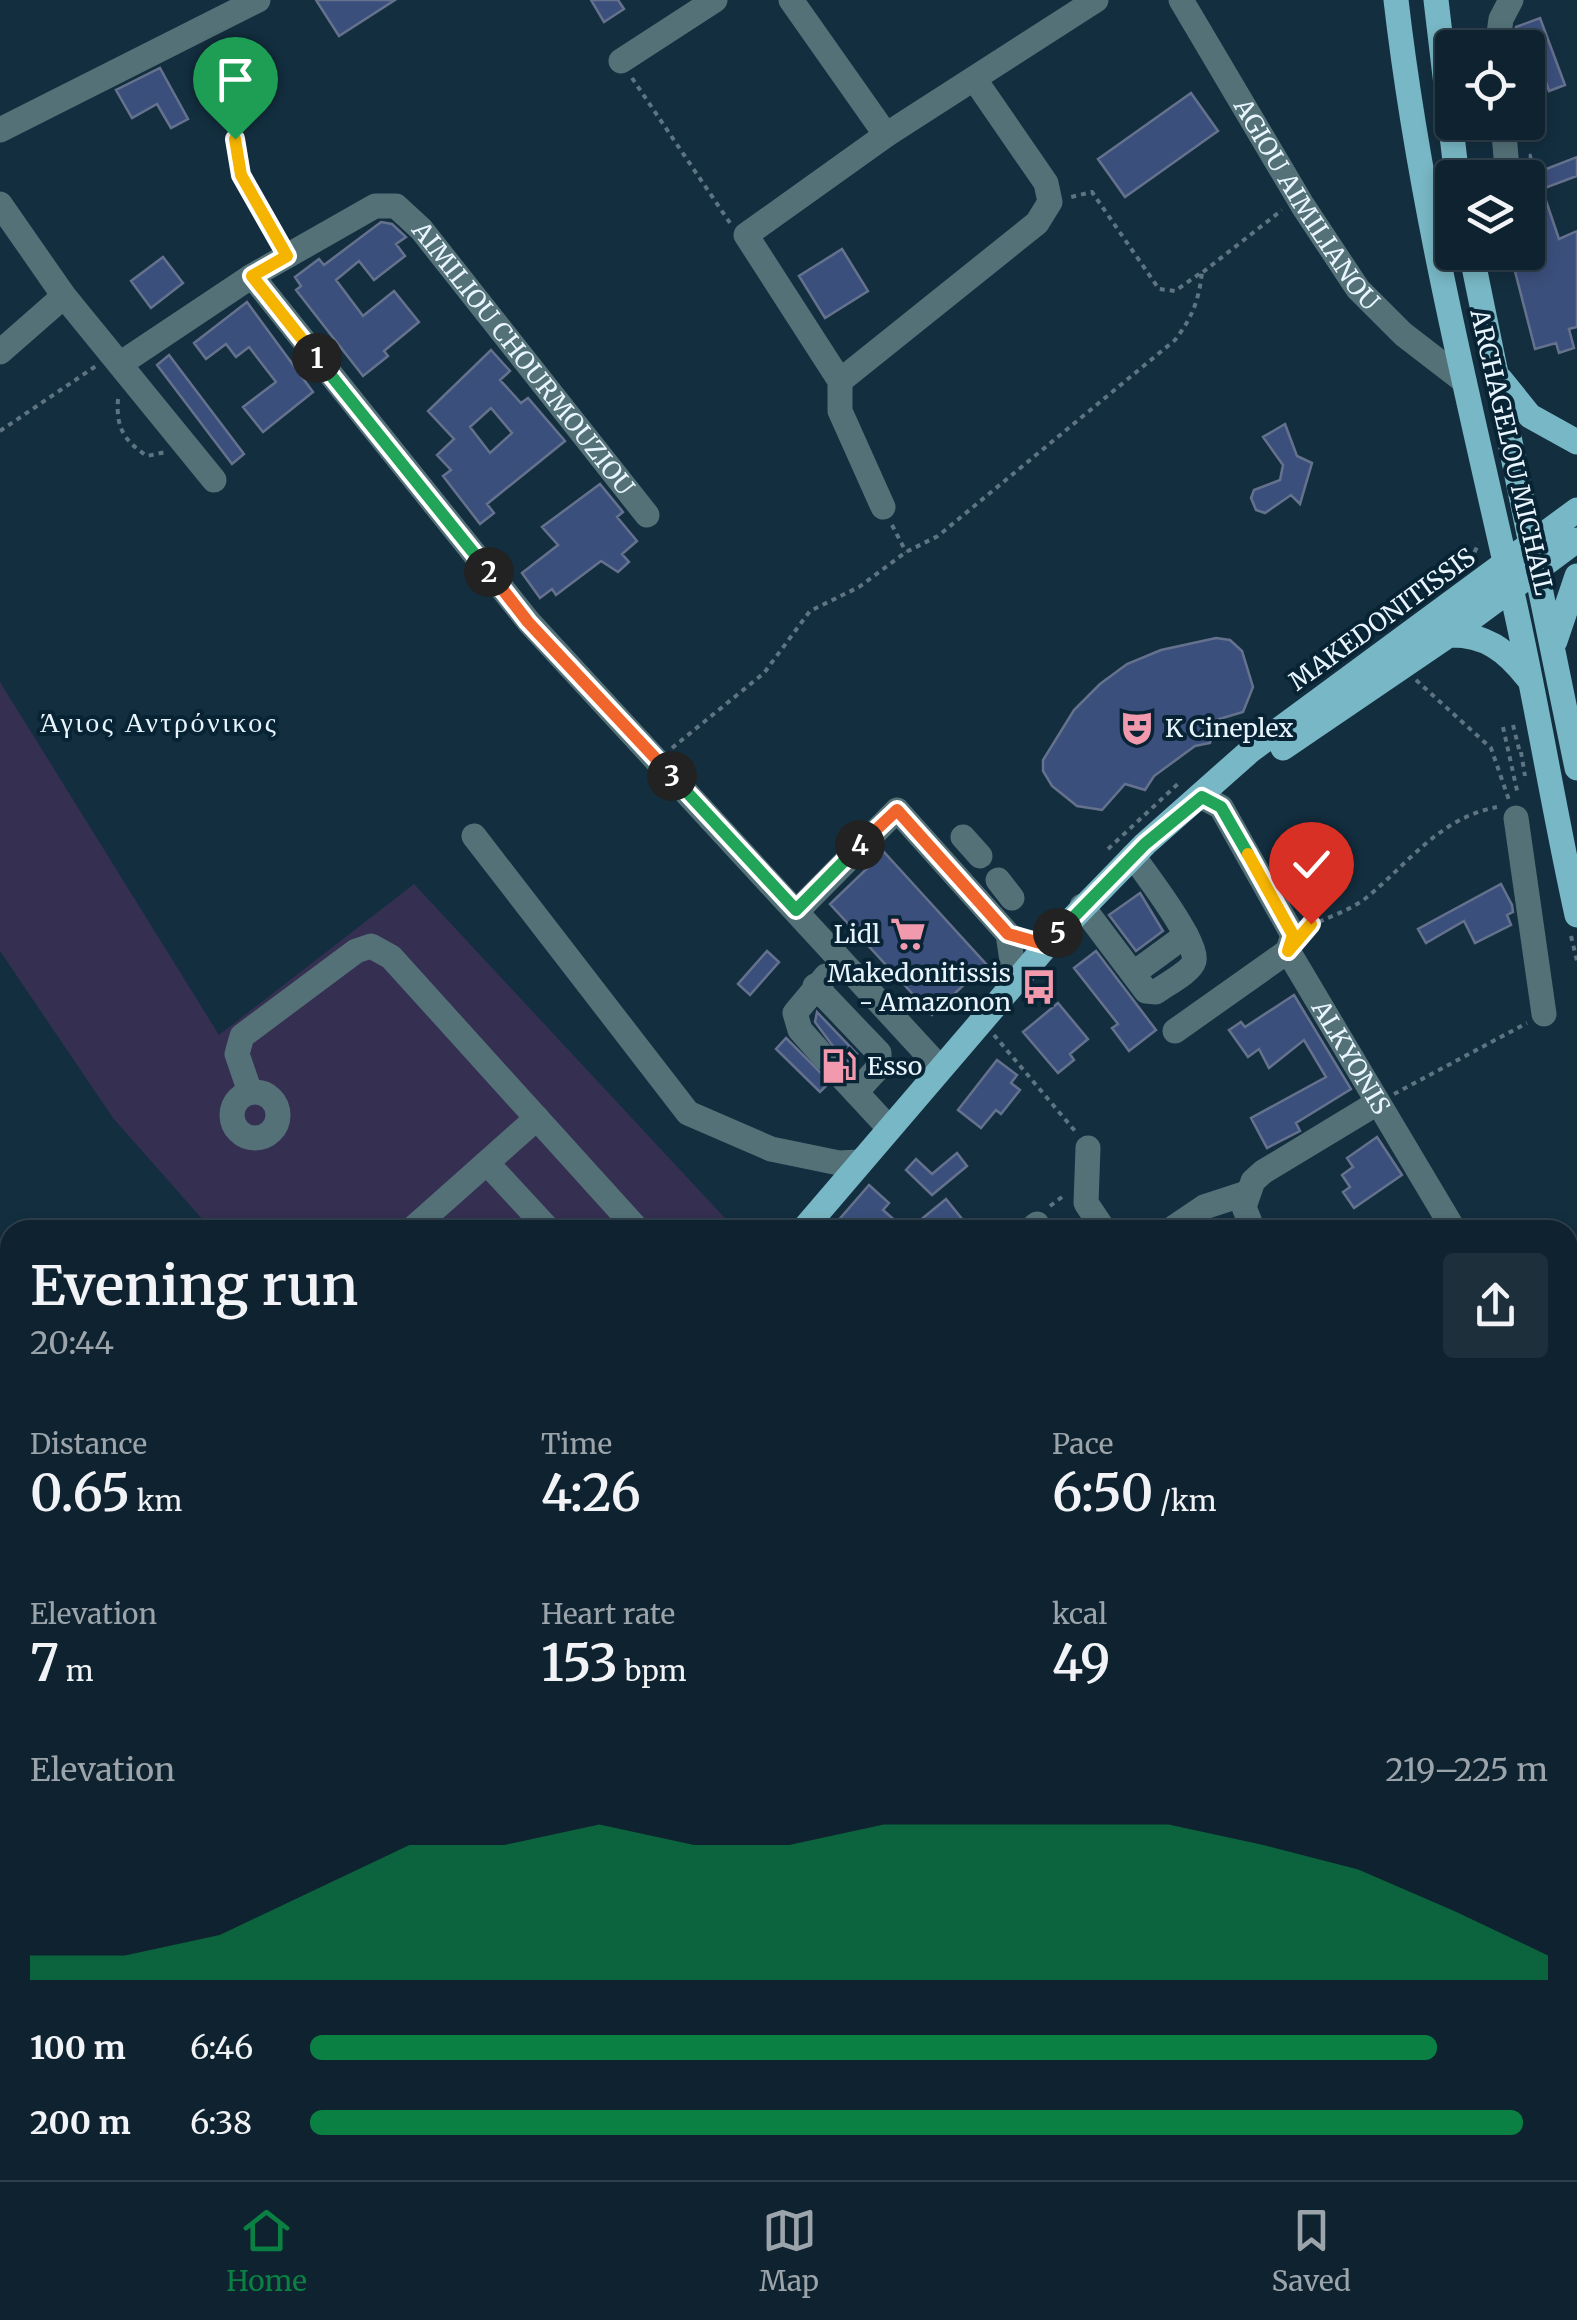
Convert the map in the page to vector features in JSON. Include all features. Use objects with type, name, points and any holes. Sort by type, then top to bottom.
[{"type":"main road","name":"ARCHAGELOU MICHAIL","points":[[1396,0],[1406,93],[1464,381],[1531,682],[1574,923]]},
{"type":"main road","points":[[1436,0],[1455,160]]},
{"type":"main road","name":"ARCHAGELOU MICHAIL","points":[[1475,270],[1577,768]]},
{"type":"main road","points":[[1495,372],[1530,416],[1577,442]]},
{"type":"main road","points":[[1509,577],[1577,510]]},
{"type":"main road","points":[[1532,558],[1577,540]]},
{"type":"main road","points":[[1553,650],[1566,596],[1577,576]]},
{"type":"main road","name":"MAKEDONITISSIS","points":[[1202,797],[1237,780],[1449,635],[1509,577]]},
{"type":"main road","name":"MAKEDONITISSIS","points":[[811,1220],[1015,981],[1133,856],[1250,751],[1509,577]]},
{"type":"main road","points":[[1449,635],[1491,642],[1531,682]]},
{"type":"street","points":[[0,130],[258,0]]},
{"type":"street","points":[[621,60],[715,0]]},
{"type":"street","points":[[791,0],[886,135]]},
{"type":"street","points":[[883,507],[840,412],[840,380],[746,235],[886,135],[1096,0]]},
{"type":"street","name":"AGIOU AIMILIANOU","points":[[1180,0],[1358,289],[1378,311],[1464,381]]},
{"type":"street","points":[[1499,30],[1511,0]]},
{"type":"street","points":[[840,380],[1037,223],[1050,202],[1046,183],[974,80]]},
{"type":"street","points":[[0,204],[64,296],[214,480]]},
{"type":"street","name":"AIMILIOU CHOURMOUZIOU","points":[[287,256],[374,206],[396,206],[421,230],[646,515]]},
{"type":"street","points":[[116,360],[287,256]]},
{"type":"street","points":[[252,276],[528,622],[940,1068]]},
{"type":"street","points":[[0,352],[64,296]]},
{"type":"street","name":"ALKYONIS","points":[[1202,797],[1221,807],[1293,935],[1288,951],[1448,1220]]},
{"type":"street","points":[[1519,807],[1544,1014]]},
{"type":"street","points":[[796,910],[897,810],[1008,934],[1047,945]]},
{"type":"street","points":[[474,836],[688,1114],[772,1149],[839,1163],[860,1162]]},
{"type":"street","points":[[1082,906],[1134,973],[1186,935],[1133,856]]},
{"type":"street","points":[[1008,934],[1015,981]]},
{"type":"street","points":[[250,1092],[237,1054],[246,1032],[356,951],[371,946],[391,956],[629,1220]]},
{"type":"street","points":[[1175,1032],[1288,951]]},
{"type":"street","points":[[840,961],[797,1008],[796,1018],[803,1034],[889,1128]]},
{"type":"street","points":[[838,1009],[862,984]]},
{"type":"street","points":[[815,986],[880,1058],[876,1071],[856,1092]]},
{"type":"street","points":[[1184,1220],[1204,1206],[1246,1193],[1264,1172],[1377,1104]]},
{"type":"street","points":[[422,1220],[537,1118]]},
{"type":"street","points":[[1088,1148],[1084,1190],[1098,1220]]},
{"type":"street","points":[[487,1162],[540,1220]]},
{"type":"street","points":[[1246,1193],[1246,1220]]},
{"type":"path","points":[[212,22],[216,64],[241,175],[287,256]]},
{"type":"path","points":[[621,60],[727,221],[746,235]]},
{"type":"path","points":[[1050,202],[1092,192],[1159,290],[1175,291],[1298,197]]},
{"type":"path","points":[[657,760],[764,673],[810,611],[859,588],[906,552],[938,536],[1175,340],[1198,300],[1202,272]]},
{"type":"path","points":[[0,431],[116,360],[118,426],[128,444],[146,456],[164,455],[180,438]]},
{"type":"path","points":[[883,507],[906,552]]},
{"type":"path","points":[[1402,667],[1491,748],[1519,807]]},
{"type":"path","points":[[1513,725],[1527,782]]},
{"type":"path","points":[[1503,727],[1519,807]]},
{"type":"path","points":[[1520,752],[1530,750]]},
{"type":"path","points":[[1288,951],[1311,924],[1365,898],[1410,853],[1463,817],[1494,806],[1519,807]]},
{"type":"path","points":[[1574,923],[1577,961]]},
{"type":"path","points":[[1377,1104],[1544,1014]]},
{"type":"path","points":[[982,1019],[1088,1148]]},
{"type":"path","points":[[1038,1220],[1044,1210],[1072,1190],[1084,1190]]},
{"type":"shaded area","points":[[0,682],[219,1035],[414,884],[727,1220],[203,1220],[113,1118],[0,951]]},
{"type":"building","points":[[316,0],[395,0],[339,36]]},
{"type":"building","points":[[591,0],[618,0],[624,9],[604,22]]},
{"type":"building","points":[[1540,18],[1544,30],[1516,30]]},
{"type":"building","points":[[1545,31],[1565,85],[1549,91],[1545,79]]},
{"type":"building","points":[[160,68],[188,119],[171,128],[157,104],[132,118],[116,90]]},
{"type":"building","points":[[1191,93],[1218,131],[1125,197],[1098,159]]},
{"type":"building","points":[[1577,157],[1577,176],[1545,188],[1545,169]]},
{"type":"building","points":[[1545,198],[1559,239],[1577,231],[1577,327],[1569,329],[1574,348],[1559,353],[1556,343],[1535,349],[1515,270],[1545,270]]},
{"type":"building","points":[[381,222],[392,224],[406,237],[396,244],[405,256],[374,280],[359,261],[336,280],[363,316],[394,291],[419,322],[384,351],[388,356],[363,376],[296,290],[301,286],[295,277],[319,259],[324,265]]},
{"type":"building","points":[[842,249],[868,291],[825,318],[799,276]]},
{"type":"building","points":[[163,257],[183,283],[151,308],[131,281]]},
{"type":"building","points":[[247,302],[313,392],[263,432],[243,407],[276,382],[249,347],[236,357],[226,344],[206,359],[194,343]]},
{"type":"building","points":[[491,350],[510,371],[500,380],[521,403],[528,398],[565,441],[487,504],[494,513],[480,524],[443,476],[451,470],[437,455],[454,439],[428,411]],"holes":[[[491,408],[512,433],[490,453],[470,427]]]},
{"type":"building","points":[[169,355],[244,454],[232,464],[157,365]]},
{"type":"building","points":[[1285,424],[1297,456],[1312,463],[1300,504],[1291,495],[1265,513],[1256,510],[1251,498],[1254,490],[1280,480],[1283,465],[1263,437]]},
{"type":"building","points":[[600,484],[623,512],[617,517],[637,541],[622,554],[629,562],[618,572],[601,561],[556,595],[552,589],[540,598],[522,573],[558,545],[542,527]]},
{"type":"building","name":"K Cineplex","points":[[1216,638],[1230,640],[1242,651],[1253,687],[1243,712],[1216,720],[1210,743],[1195,746],[1154,776],[1145,790],[1125,784],[1102,810],[1077,806],[1052,786],[1043,771],[1043,760],[1074,710],[1100,684],[1127,664],[1161,650]]},
{"type":"building","name":"Lidl","points":[[884,852],[986,964],[932,1015],[830,904]]},
{"type":"building","points":[[1501,884],[1512,905],[1513,912],[1507,915],[1511,925],[1475,943],[1464,921],[1426,943],[1418,929]]},
{"type":"building","points":[[1140,893],[1163,931],[1136,951],[1109,915]]},
{"type":"building","points":[[767,951],[779,962],[750,995],[738,984]]},
{"type":"building","points":[[1096,951],[1156,1030],[1129,1051],[1112,1028],[1118,1024],[1074,968]]},
{"type":"building","points":[[1294,995],[1351,1089],[1296,1123],[1300,1131],[1267,1148],[1251,1118],[1326,1077],[1304,1040],[1269,1068],[1259,1049],[1248,1057],[1229,1030],[1241,1022],[1245,1027]]},
{"type":"building","points":[[1058,1003],[1088,1039],[1070,1054],[1074,1060],[1058,1073],[1023,1032]]},
{"type":"building","points":[[817,1012],[857,1054],[849,1062],[815,1022]]},
{"type":"building","points":[[786,1038],[822,1074],[827,1085],[820,1092],[776,1049]]},
{"type":"building","points":[[997,1060],[1017,1075],[1011,1083],[1020,1090],[1001,1114],[996,1110],[981,1128],[958,1110]]},
{"type":"building","points":[[1377,1137],[1402,1175],[1354,1208],[1343,1192],[1350,1187],[1342,1175],[1353,1167],[1347,1158]]},
{"type":"building","points":[[957,1153],[967,1166],[932,1195],[906,1170],[916,1159],[932,1174]]},
{"type":"building","points":[[869,1185],[889,1203],[883,1210],[894,1220],[839,1220]]},
{"type":"building","points":[[946,1199],[963,1220],[920,1220]]},
{"type":"place","name":"K Cineplex","points":[[1137,728]]},
{"type":"place","name":"Lidl","points":[[908,934]]},
{"type":"place","name":"Makedonitissis - Amazonon","points":[[1039,987]]},
{"type":"place","name":"Esso","points":[[839,1066]]},
{"type":"district","name":"Άγιος Αντρόνικος","points":[[159,722]]},
{"type":"route","points":[[235,139],[241,175],[270,219],[287,256],[252,276],[528,622],[796,910],[897,810],[1008,934],[1047,945],[1145,844],[1202,797],[1221,807],[1293,935],[1288,951],[1296,936],[1311,924]]}]
